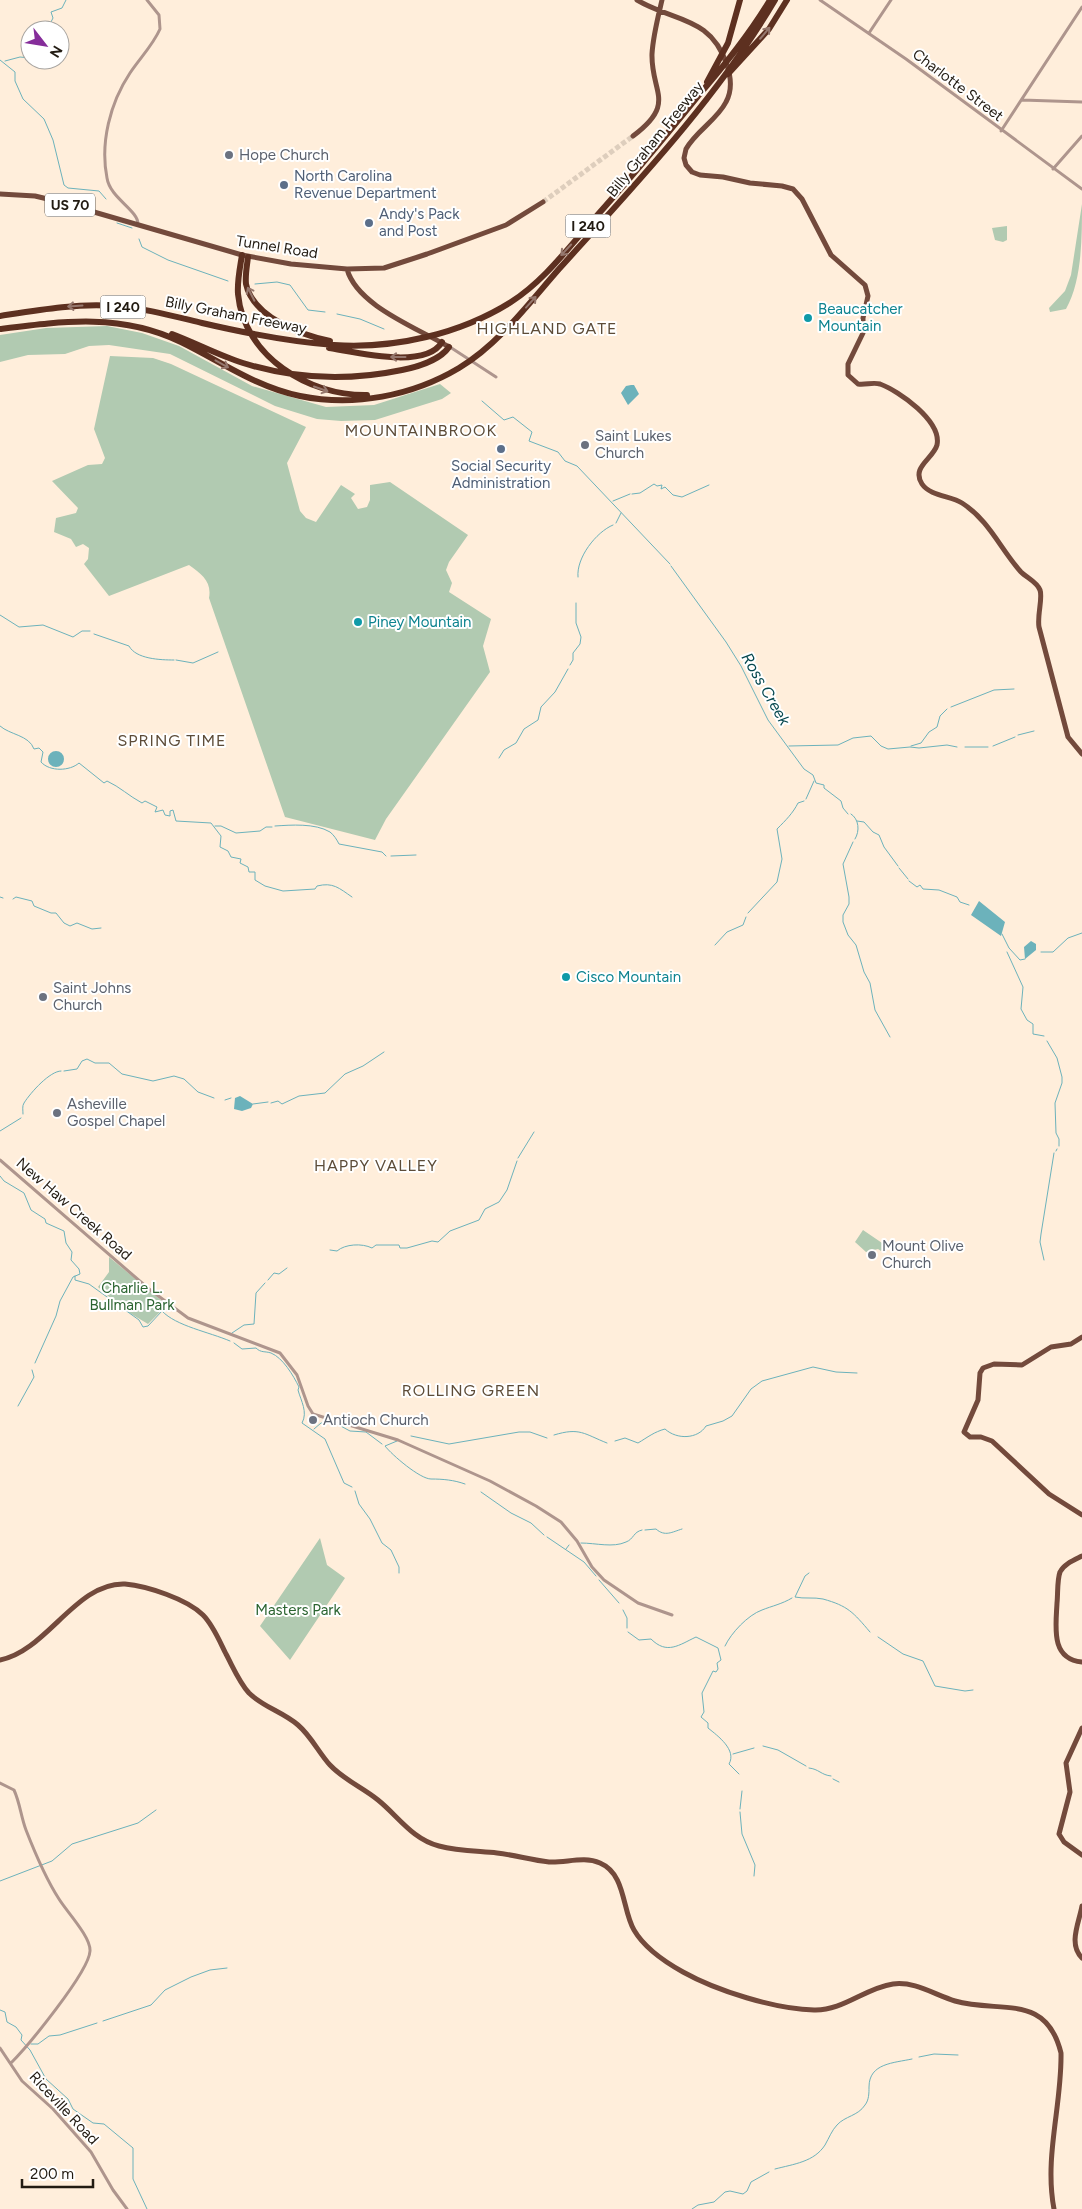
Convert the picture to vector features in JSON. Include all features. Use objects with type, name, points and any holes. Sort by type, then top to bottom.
[{"type":"highway","name":"Billy Graham Freeway","points":[[0,316],[60,308],[117,306],[165,314],[287,340],[336,345],[412,340],[453,329],[497,310],[534,284],[608,203],[700,94],[742,42],[770,0]]},
{"type":"highway","name":"Billy Graham Freeway","points":[[0,329],[80,320],[113,321],[147,328],[181,342],[250,379],[297,396],[345,401],[372,399],[438,379],[460,367],[485,349],[530,304],[688,123],[747,43],[775,0]]},
{"type":"highway","points":[[688,123],[769,29],[787,0]]},
{"type":"highway","points":[[700,94],[721,58],[739,3]]},
{"type":"highway","points":[[245,256],[247,286],[253,299],[262,309],[279,321],[306,334],[353,344]]},
{"type":"highway","points":[[245,256],[238,285],[242,311],[260,345],[280,366],[309,384],[338,394],[369,395],[400,392]]},
{"type":"highway","points":[[147,328],[166,331],[235,360],[276,371],[304,375],[351,376],[397,371],[429,361],[445,352],[449,347]]},
{"type":"highway","points":[[287,340],[386,357],[427,354],[436,350],[442,342]]},
{"type":"main road","points":[[637,0],[697,24],[717,44],[729,69],[730,95],[724,106],[688,145],[684,155],[686,165],[692,172],[700,175],[793,189],[802,199],[830,255],[865,285],[868,296],[863,318],[863,333],[848,364],[848,375],[858,384],[874,383],[883,386],[920,411],[932,425],[937,439],[935,450],[921,466],[919,478],[922,485],[932,492],[962,503],[974,512],[1022,573],[1039,587],[1041,594],[1038,611],[1039,627],[1068,737],[1082,754]]},
{"type":"main road","points":[[633,136],[653,118],[659,102],[659,91],[652,54],[662,0]]},
{"type":"main road","name":"Tunnel Road","points":[[0,194],[35,196],[245,256],[347,269],[384,268],[427,254],[506,226],[543,202]]},
{"type":"main road","points":[[347,269],[352,284],[364,296],[449,347]]},
{"type":"main road","points":[[1082,1337],[1071,1344],[1051,1346],[1022,1365],[994,1364],[983,1368],[980,1374],[978,1400],[964,1432],[970,1437],[989,1440],[1049,1494],[1082,1515]]},
{"type":"main road","points":[[1082,1556],[1067,1564],[1060,1574],[1056,1636],[1058,1647],[1064,1656],[1071,1660],[1082,1662]]},
{"type":"main road","points":[[0,1660],[15,1656],[29,1647],[102,1588],[125,1584],[166,1594],[189,1604],[203,1615],[250,1694],[299,1726],[338,1773],[377,1800],[416,1835],[433,1844],[458,1850],[499,1853],[551,1862],[586,1860],[600,1863],[610,1869],[618,1880],[628,1916],[640,1940],[683,1972],[714,1986],[763,2001],[802,2009],[834,2008],[889,1984],[901,1983],[915,1986],[956,2001],[972,2004],[1010,2006],[1040,2016],[1051,2028],[1058,2040],[1061,2053],[1052,2152],[1051,2197],[1054,2209]]},
{"type":"main road","points":[[1082,1728],[1066,1762],[1070,1792],[1059,1834],[1064,1842],[1082,1855]]},
{"type":"main road","points":[[1082,1906],[1074,1943],[1075,1950],[1082,1958]]},
{"type":"street","points":[[138,224],[137,219],[113,194],[108,184],[106,146],[110,115],[119,93],[160,29],[158,15],[147,0]]},
{"type":"street","name":"Charlotte Street","points":[[820,0],[869,33],[1053,169],[1082,188]]},
{"type":"street","points":[[869,33],[891,0]]},
{"type":"street","points":[[1001,130],[1082,6]]},
{"type":"street","points":[[1022,100],[1082,102]]},
{"type":"street","points":[[1053,169],[1082,136]]},
{"type":"street","points":[[449,347],[496,377]]},
{"type":"street","name":"New Haw Creek Road","points":[[0,1160],[149,1289],[188,1318],[280,1353],[297,1375],[309,1409],[315,1415],[398,1440],[490,1481],[536,1506],[561,1522],[577,1541],[592,1566],[604,1580],[640,1604],[672,1615]]},
{"type":"street","points":[[0,1783],[14,1790],[26,1830],[56,1894],[90,1947],[87,1962],[79,1975],[11,2063]]},
{"type":"street","name":"Riceville Road","points":[[0,2048],[22,2082],[53,2109],[91,2152],[113,2190],[128,2209]]},
{"type":"green space","points":[[1082,204],[1080,259],[1075,286],[1066,309],[1050,312],[1049,308],[1065,291],[1071,275]]},
{"type":"green space","points":[[1007,226],[1007,240],[1003,242],[995,240],[992,228]]},
{"type":"green space","points":[[107,326],[142,333],[179,346],[252,386],[326,407],[374,405],[440,384],[451,393],[442,399],[375,420],[341,421],[317,419],[275,406],[170,354],[109,345],[89,346],[65,354],[28,355],[0,362],[0,335],[46,328]]},
{"type":"green space","points":[[110,356],[153,358],[171,364],[306,427],[287,463],[300,511],[306,518],[316,522],[341,485],[355,494],[351,498],[358,509],[367,507],[370,500],[370,485],[390,482],[468,535],[449,562],[446,570],[452,583],[449,592],[491,619],[483,646],[490,672],[386,819],[375,840],[285,817],[209,598],[209,587],[202,575],[189,565],[109,596],[84,564],[88,559],[89,548],[83,544],[76,547],[71,539],[54,532],[56,518],[76,513],[78,508],[52,481],[88,465],[102,464],[105,458],[94,429]]},
{"type":"green space","points":[[863,1230],[885,1245],[881,1251],[878,1249],[866,1252],[855,1242]]},
{"type":"green space","name":"Charlie L. Bullman Park","points":[[109,1257],[167,1305],[148,1324],[123,1309],[98,1287],[109,1272]]},
{"type":"green space","name":"Masters Park","points":[[320,1538],[327,1565],[345,1578],[290,1660],[260,1626]]},
{"type":"water","points":[[634,385],[639,394],[628,405],[621,393],[626,386]]},
{"type":"water","points":[[56,751],[62,753],[64,759],[62,765],[56,767],[50,765],[48,759],[50,753]]},
{"type":"water","points":[[979,901],[1005,922],[1001,936],[971,915]]},
{"type":"water","points":[[1031,941],[1036,944],[1036,950],[1025,959],[1024,947]]},
{"type":"water","points":[[240,1096],[253,1104],[251,1108],[242,1111],[234,1109],[235,1098]]},
{"type":"waterway","points":[[52,20],[51,12],[62,8],[66,0]]},
{"type":"waterway","points":[[5,61],[20,57]]},
{"type":"waterway","name":"Ross Creek","points":[[0,60],[15,72],[15,81],[23,99],[44,119],[53,140],[64,185],[68,188],[99,191],[106,199]]},
{"type":"waterway","name":"Ross Creek","points":[[117,223],[132,228]]},
{"type":"waterway","name":"Ross Creek","points":[[139,239],[142,247],[168,260],[228,281]]},
{"type":"waterway","name":"Ross Creek","points":[[255,284],[277,282],[290,285],[308,310],[325,312]]},
{"type":"waterway","name":"Ross Creek","points":[[337,314],[360,319],[384,329]]},
{"type":"waterway","name":"Ross Creek","points":[[482,401],[504,420],[513,417],[532,432],[529,441],[558,452],[565,461],[577,466],[670,564]]},
{"type":"waterway","points":[[632,494],[640,493],[654,484],[657,486],[662,485],[661,489],[665,487],[673,495],[682,497],[709,485]]},
{"type":"waterway","points":[[613,501],[630,494]]},
{"type":"waterway","points":[[616,523],[621,513]]},
{"type":"waterway","points":[[578,577],[580,562],[588,546],[600,533],[613,525]]},
{"type":"waterway","name":"Ross Creek","points":[[671,566],[726,642],[741,666],[768,720],[804,769],[813,775],[816,783],[824,785],[824,788],[841,801],[843,808],[848,814]]},
{"type":"waterway","points":[[570,665],[573,660],[573,653],[580,644],[581,637],[576,623],[576,603]]},
{"type":"waterway","points":[[0,615],[19,627],[43,625],[73,637],[82,631],[90,631]]},
{"type":"waterway","points":[[94,634],[129,646],[137,654],[143,656],[174,660]]},
{"type":"waterway","points":[[176,660],[193,663],[218,652]]},
{"type":"waterway","points":[[499,758],[504,750],[516,743],[524,729],[538,720],[541,707],[555,692],[568,669]]},
{"type":"waterway","points":[[951,707],[994,690],[1014,689]]},
{"type":"waterway","points":[[911,746],[921,743],[929,732],[937,727],[940,716],[947,709]]},
{"type":"waterway","points":[[0,726],[24,738],[32,744],[34,749],[39,748],[43,752],[41,762],[49,768],[65,769],[79,763],[104,783],[107,781],[142,803],[145,801],[157,807],[155,812],[163,810],[165,815],[170,816],[170,811],[173,810],[176,821],[211,823],[221,836],[220,847],[228,851],[231,857],[241,859],[240,863],[248,867],[249,872],[255,872],[255,880],[265,886],[283,891],[315,889],[317,886],[332,885],[352,897]]},
{"type":"waterway","points":[[1018,735],[1034,731]]},
{"type":"waterway","points":[[789,746],[838,745],[853,738],[871,736],[881,746],[888,749],[947,745],[957,747]]},
{"type":"waterway","points":[[993,746],[1015,737]]},
{"type":"waterway","points":[[965,747],[988,747]]},
{"type":"waterway","points":[[806,799],[814,781]]},
{"type":"waterway","points":[[748,913],[777,882],[782,859],[777,829],[792,813],[798,803],[804,801]]},
{"type":"waterway","points":[[851,814],[856,819],[858,825],[855,839]]},
{"type":"waterway","name":"Ross Creek","points":[[857,821],[864,822],[873,832],[879,835],[884,847],[898,866]]},
{"type":"waterway","points":[[275,826],[303,825],[317,827],[330,832],[339,844],[382,852],[386,856]]},
{"type":"waterway","points":[[215,826],[221,826],[236,833],[260,831],[266,827],[272,827]]},
{"type":"waterway","points":[[853,842],[843,864],[849,897],[849,904],[843,915],[843,922],[848,935],[856,945],[864,972],[870,983],[875,1010],[890,1037]]},
{"type":"waterway","points":[[391,856],[416,855]]},
{"type":"waterway","name":"Ross Creek","points":[[899,868],[908,879]]},
{"type":"waterway","name":"Ross Creek","points":[[909,881],[917,887],[920,885],[923,889],[939,890],[957,897],[960,902],[969,905]]},
{"type":"waterway","points":[[13,899],[16,897],[32,901],[34,906],[51,913],[56,913],[64,923],[70,926],[77,923],[92,929],[101,928]]},
{"type":"waterway","points":[[715,945],[727,932],[743,925],[746,917]]},
{"type":"waterway","points":[[1041,952],[1053,952],[1068,938],[1082,933]]},
{"type":"waterway","points":[[1002,934],[1009,948],[1020,960],[1025,959]]},
{"type":"waterway","points":[[1007,952],[1023,987],[1021,1009],[1027,1020],[1033,1024],[1033,1034],[1044,1036]]},
{"type":"waterway","points":[[1047,1041],[1057,1058],[1062,1077],[1062,1083],[1055,1103],[1056,1133],[1059,1139],[1059,1146]]},
{"type":"waterway","points":[[271,1103],[278,1101],[282,1104],[299,1096],[325,1093],[345,1074],[363,1066],[384,1052]]},
{"type":"waterway","points":[[64,1071],[77,1069],[82,1061],[87,1059],[95,1063],[109,1063],[122,1074],[153,1081],[174,1076],[184,1079],[198,1092],[214,1098]]},
{"type":"waterway","points":[[23,1114],[23,1104],[27,1098],[46,1078],[61,1071]]},
{"type":"waterway","points":[[225,1100],[231,1098]]},
{"type":"waterway","points":[[253,1104],[268,1102]]},
{"type":"waterway","points":[[0,1131],[21,1118]]},
{"type":"waterway","points":[[518,1158],[534,1132]]},
{"type":"waterway","points":[[1044,1260],[1040,1242],[1054,1153]]},
{"type":"waterway","points":[[330,1250],[337,1251],[354,1245],[372,1248],[376,1245],[399,1245],[400,1248],[407,1248],[432,1241],[438,1242],[450,1231],[479,1220],[485,1209],[499,1202],[507,1190],[517,1161]]},
{"type":"waterway","points":[[0,1176],[4,1181],[24,1193],[31,1210],[45,1219],[46,1223],[64,1231],[66,1243],[72,1252],[71,1260],[79,1269],[80,1274],[73,1277],[60,1301],[56,1316],[35,1363]]},
{"type":"waterway","points":[[268,1280],[274,1273],[279,1274],[287,1268]]},
{"type":"waterway","points":[[75,1276],[75,1280],[89,1284],[139,1320],[143,1327],[148,1326],[162,1311],[184,1325],[230,1341]]},
{"type":"waterway","points":[[232,1333],[244,1325],[254,1324],[256,1293],[265,1283]]},
{"type":"waterway","points":[[234,1343],[242,1349],[256,1348],[271,1353],[284,1363],[299,1387],[298,1390],[304,1411],[302,1423],[325,1439],[344,1483],[352,1487]]},
{"type":"waterway","points":[[615,1441],[625,1438],[638,1443],[654,1433],[665,1429],[670,1433],[681,1436],[698,1434],[706,1426],[732,1416],[751,1389],[762,1381],[813,1367],[836,1372],[857,1373]]},
{"type":"waterway","points":[[18,1406],[34,1377],[32,1370]]},
{"type":"waterway","points":[[314,1429],[321,1423],[335,1423],[350,1431],[366,1432],[382,1444]]},
{"type":"waterway","points":[[411,1436],[449,1444],[519,1432],[530,1432],[547,1438]]},
{"type":"waterway","points":[[554,1435],[576,1432],[587,1434],[607,1443]]},
{"type":"waterway","points":[[397,1441],[385,1446],[413,1471],[426,1478],[465,1484]]},
{"type":"waterway","points":[[355,1491],[359,1504],[370,1519],[382,1543],[391,1550],[399,1567],[399,1573]]},
{"type":"waterway","points":[[481,1492],[511,1513],[531,1523],[544,1535]]},
{"type":"waterway","points":[[645,1530],[656,1529],[666,1533],[682,1529]]},
{"type":"waterway","points":[[581,1543],[621,1544],[629,1541],[637,1532],[642,1530]]},
{"type":"waterway","points":[[547,1537],[584,1562],[596,1576]]},
{"type":"waterway","points":[[566,1549],[569,1545]]},
{"type":"waterway","points":[[809,1573],[805,1576],[795,1597],[820,1598],[838,1604],[854,1615],[870,1632]]},
{"type":"waterway","points":[[599,1580],[619,1603]]},
{"type":"waterway","points":[[725,1646],[736,1630],[751,1616],[792,1598]]},
{"type":"waterway","points":[[623,1610],[627,1618],[627,1628]]},
{"type":"waterway","points":[[628,1632],[639,1640],[651,1639],[662,1647],[673,1647],[696,1637],[718,1648],[721,1660],[717,1663],[718,1669],[716,1672],[713,1671],[702,1693],[704,1712],[701,1717],[708,1723],[708,1728],[729,1749],[731,1754],[729,1764],[739,1774]]},
{"type":"waterway","points":[[878,1637],[903,1654],[923,1661],[935,1686],[965,1691],[973,1690]]},
{"type":"waterway","points":[[763,1746],[778,1750],[806,1766]]},
{"type":"waterway","points":[[733,1754],[754,1748]]},
{"type":"waterway","points":[[809,1768],[831,1776]]},
{"type":"waterway","points":[[833,1779],[839,1782]]},
{"type":"waterway","points":[[740,1809],[742,1791]]},
{"type":"waterway","points":[[0,1881],[52,1861],[72,1844],[138,1823],[156,1810]]},
{"type":"waterway","points":[[740,1812],[742,1834],[755,1865],[754,1876]]},
{"type":"waterway","points":[[103,2021],[151,2005],[165,1990],[191,1977],[210,1970],[227,1968]]},
{"type":"waterway","points":[[0,2010],[5,2012],[7,2022],[16,2027],[22,2035],[21,2040],[30,2050],[46,2079],[68,2099],[73,2109],[93,2123],[104,2124],[133,2148],[133,2179],[147,2209]]},
{"type":"waterway","points":[[31,2044],[38,2044],[49,2036],[60,2035],[97,2023]]},
{"type":"waterway","points":[[919,2057],[934,2054],[958,2055]]},
{"type":"waterway","points":[[775,2169],[803,2162],[820,2151],[837,2125],[859,2112],[865,2105],[869,2096],[870,2079],[873,2073],[890,2063],[912,2059]]},
{"type":"waterway","points":[[692,2209],[698,2205],[714,2202],[725,2192],[730,2191],[743,2194],[747,2191],[751,2182],[769,2172]]},
{"type":"tunnel","points":[[543,202],[633,136]]},
{"type":"place","name":"Hope Church","points":[[229,155]]},
{"type":"place","name":"North Carolina Revenue Department","points":[[284,185]]},
{"type":"place","name":"Andy's Pack and Post","points":[[369,223]]},
{"type":"place","name":"Beaucatcher Mountain","points":[[808,318]]},
{"type":"place","name":"Saint Lukes Church","points":[[585,445]]},
{"type":"place","name":"Social Security Administration","points":[[501,449]]},
{"type":"place","name":"Piney Mountain","points":[[358,622]]},
{"type":"place","name":"Cisco Mountain","points":[[566,977]]},
{"type":"place","name":"Saint Johns Church","points":[[43,997]]},
{"type":"place","name":"Asheville Gospel Chapel","points":[[57,1113]]},
{"type":"place","name":"Mount Olive Church","points":[[872,1255]]},
{"type":"place","name":"Antioch Church","points":[[313,1420]]},
{"type":"district","name":"HIGHLAND GATE","points":[[547,328]]},
{"type":"district","name":"MOUNTAINBROOK","points":[[421,430]]},
{"type":"district","name":"SPRING TIME","points":[[172,740]]},
{"type":"district","name":"HAPPY VALLEY","points":[[376,1165]]},
{"type":"district","name":"ROLLING GREEN","points":[[471,1390]]}]
